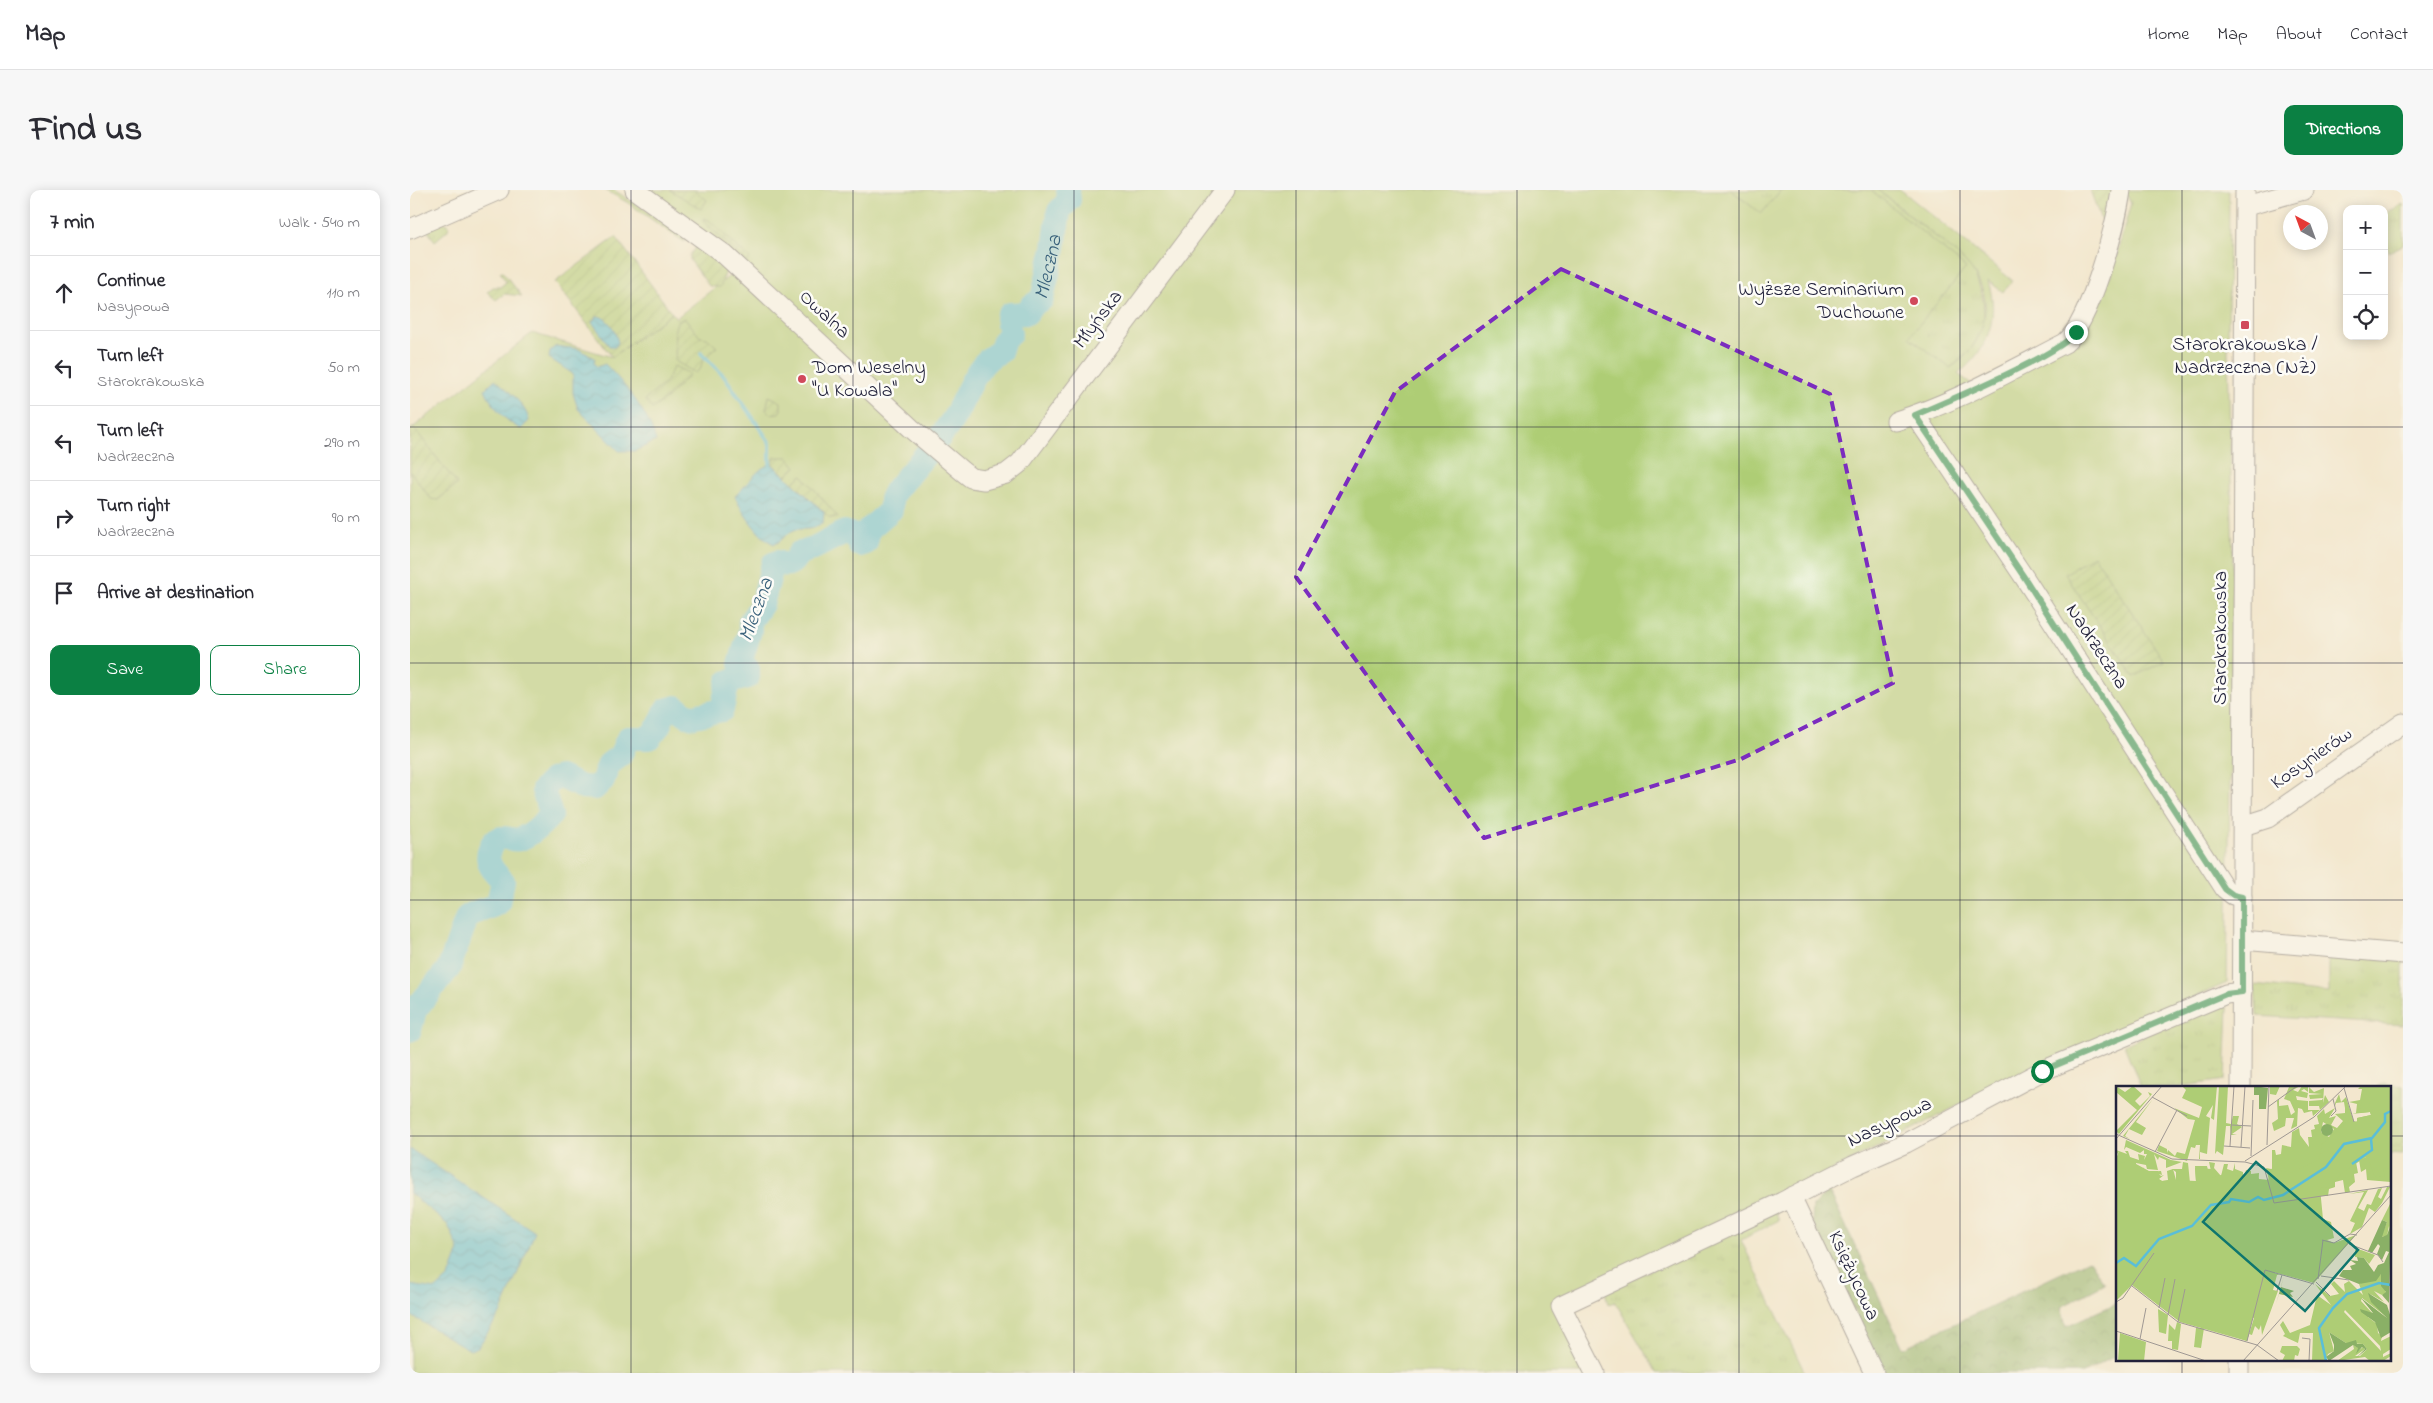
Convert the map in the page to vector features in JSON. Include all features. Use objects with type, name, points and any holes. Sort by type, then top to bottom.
[{"type":"street","points":[[410,229],[499,190]]},
{"type":"street","name":"Owalna","points":[[635,190],[724,254],[925,440],[972,478],[984,480],[1006,474]]},
{"type":"street","name":"Młyńska","points":[[1006,474],[1013,470],[1030,451],[1225,190]]},
{"type":"street","points":[[1896,421],[1915,415],[1982,386],[2065,343],[2072,337],[2090,300],[2117,218],[2121,190]]},
{"type":"street","points":[[2245,198],[2304,190]]},
{"type":"street","name":"Starokrakowska","points":[[2241,1086],[2245,198]]},
{"type":"street","name":"Nadrzeczna","points":[[1915,415],[2024,577],[2225,889],[2233,895],[2242,897]]},
{"type":"street","name":"Kosynierów","points":[[2243,826],[2268,818],[2403,723]]},
{"type":"street","points":[[2242,940],[2403,954]]},
{"type":"street","name":"Nasypowa","points":[[1595,1373],[1562,1306],[1853,1166],[1906,1143],[2042,1071],[2226,994],[2242,992]]},
{"type":"street","name":"Księżycowa","points":[[1792,1197],[1874,1373]]},
{"type":"street","points":[[2239,1360],[2239,1373]]},
{"type":"highlighted area","points":[[1561,269],[1830,394],[1893,683],[1741,759],[1484,838],[1296,577],[1395,392]]},
{"type":"green space","points":[[605,190],[614,190],[687,236],[684,242],[628,203]]},
{"type":"green space","points":[[630,190],[1731,190],[1761,214],[1781,190],[1871,190],[1966,268],[1909,337],[1950,368],[1967,354],[1978,337],[1983,323],[1985,307],[1983,293],[1979,281],[1962,259],[1878,190],[1901,190],[2013,281],[2003,292],[1988,281],[1993,308],[1989,332],[1977,355],[1958,374],[1973,385],[2067,334],[2111,275],[2131,203],[2125,192],[2126,190],[2229,190],[2228,351],[2233,567],[2227,983],[2037,1065],[1825,1174],[1559,1301],[1592,1373],[410,1373],[410,430],[532,333],[612,357],[672,313],[676,318],[732,274],[735,270]]},
{"type":"green space","points":[[670,190],[694,190],[707,200],[701,209]]},
{"type":"green space","points":[[1722,190],[1878,190],[1967,262],[1976,277],[1982,293],[1984,308],[1983,322],[1978,337],[1971,349],[1959,361],[1944,371]]},
{"type":"green space","points":[[2090,190],[2115,190],[2109,220],[2102,223]]},
{"type":"green space","points":[[2403,204],[2403,245],[2389,252],[2388,250],[2388,212]]},
{"type":"green space","points":[[704,218],[709,220],[750,259],[747,262],[703,221]]},
{"type":"green space","points":[[443,221],[449,226],[448,230],[435,241],[426,229]]},
{"type":"green space","points":[[616,237],[672,313],[612,357],[555,282]]},
{"type":"green space","points":[[697,245],[727,269],[720,287],[709,286],[690,260],[690,255]]},
{"type":"green space","points":[[502,271],[522,296],[504,294],[496,300],[487,292],[493,287],[500,287],[506,282],[500,272]]},
{"type":"green space","points":[[685,318],[700,337],[707,338],[717,347],[702,362],[701,368],[695,373],[675,361],[676,325],[678,320]]},
{"type":"green space","points":[[674,366],[690,374],[667,398],[652,409],[645,400],[665,383]]},
{"type":"green space","points":[[769,396],[781,402],[779,413],[771,414],[766,410]]},
{"type":"green space","points":[[414,428],[457,484],[438,500],[431,499],[410,471],[410,431]]},
{"type":"green space","points":[[775,457],[788,457],[796,467],[786,476],[772,464]]},
{"type":"green space","points":[[802,475],[838,517],[830,518],[793,483]]},
{"type":"green space","points":[[2094,555],[2164,661],[2134,677],[2065,574]]},
{"type":"green space","points":[[2329,950],[2403,958],[2403,1025],[2257,1016],[2255,985],[2329,993]]},
{"type":"green space","points":[[2220,1002],[2228,1008],[2225,1080],[2184,1086],[2141,1086],[2124,1045]]},
{"type":"green space","points":[[2383,1083],[2403,1086],[2403,1155],[2390,1154],[2390,1086],[2378,1086]]},
{"type":"green space","points":[[1829,1190],[1903,1348],[2089,1260],[2105,1284],[2061,1307],[2066,1326],[2116,1303],[2116,1356],[2083,1373],[1883,1373],[1812,1221],[1813,1206]]},
{"type":"green space","points":[[1775,1211],[1779,1220],[1741,1240],[1805,1373],[1657,1373],[1615,1302],[1608,1304],[1605,1291]]},
{"type":"water","points":[[597,316],[605,319],[616,334],[618,343],[615,347],[610,347],[592,322]]},
{"type":"water","points":[[556,346],[578,349],[595,358],[594,363],[597,367],[605,364],[621,381],[642,410],[656,441],[635,451],[619,451],[578,409],[573,393],[573,374],[549,358],[550,351]]},
{"type":"water","points":[[495,379],[524,409],[529,421],[521,429],[504,417],[488,395],[485,389]]},
{"type":"water","points":[[772,464],[824,512],[823,522],[818,526],[792,531],[775,544],[769,542],[758,531],[741,509],[735,496],[757,473]]},
{"type":"water","points":[[410,1149],[535,1232],[500,1314],[478,1347],[470,1350],[410,1315],[410,1285],[436,1289],[449,1277],[459,1250],[448,1225],[410,1193]]},
{"type":"waterway","name":"Mleczna","points":[[410,1030],[415,1010],[449,968],[467,917],[498,903],[503,881],[493,870],[488,858],[488,853],[494,841],[501,838],[518,839],[525,837],[551,815],[543,790],[552,780],[561,777],[582,787],[595,788],[603,780],[609,764],[620,756],[628,738],[649,738],[659,726],[666,710],[676,707],[690,717],[722,710],[728,682],[748,677],[748,669],[740,664],[750,631],[750,622],[762,604],[773,564],[777,562],[785,565],[790,564],[799,553],[814,548],[845,532],[857,537],[860,545],[866,543],[868,530],[891,510],[891,499],[895,491],[953,419],[972,381],[984,363],[1000,352],[1004,340],[1010,334],[1007,318],[1010,314],[1027,313],[1031,306],[1042,299],[1054,248],[1059,211],[1069,200],[1068,190]]},
{"type":"waterway","points":[[701,353],[724,376],[770,443],[770,464]]},
{"type":"place","name":"Wyższe Seminarium Duchowne","points":[[1914,301]]},
{"type":"place","name":"Starokrakowska / Nadrzeczna (NŻ)","points":[[2245,325]]},
{"type":"place","name":"Dom Weselny \"U Kowala\"","points":[[802,379]]},
{"type":"route","points":[[2042,1071],[2226,994],[2242,992],[2242,897],[2233,895],[2225,889],[2024,577],[1915,415],[1982,386],[2065,343],[2076,332]]}]
